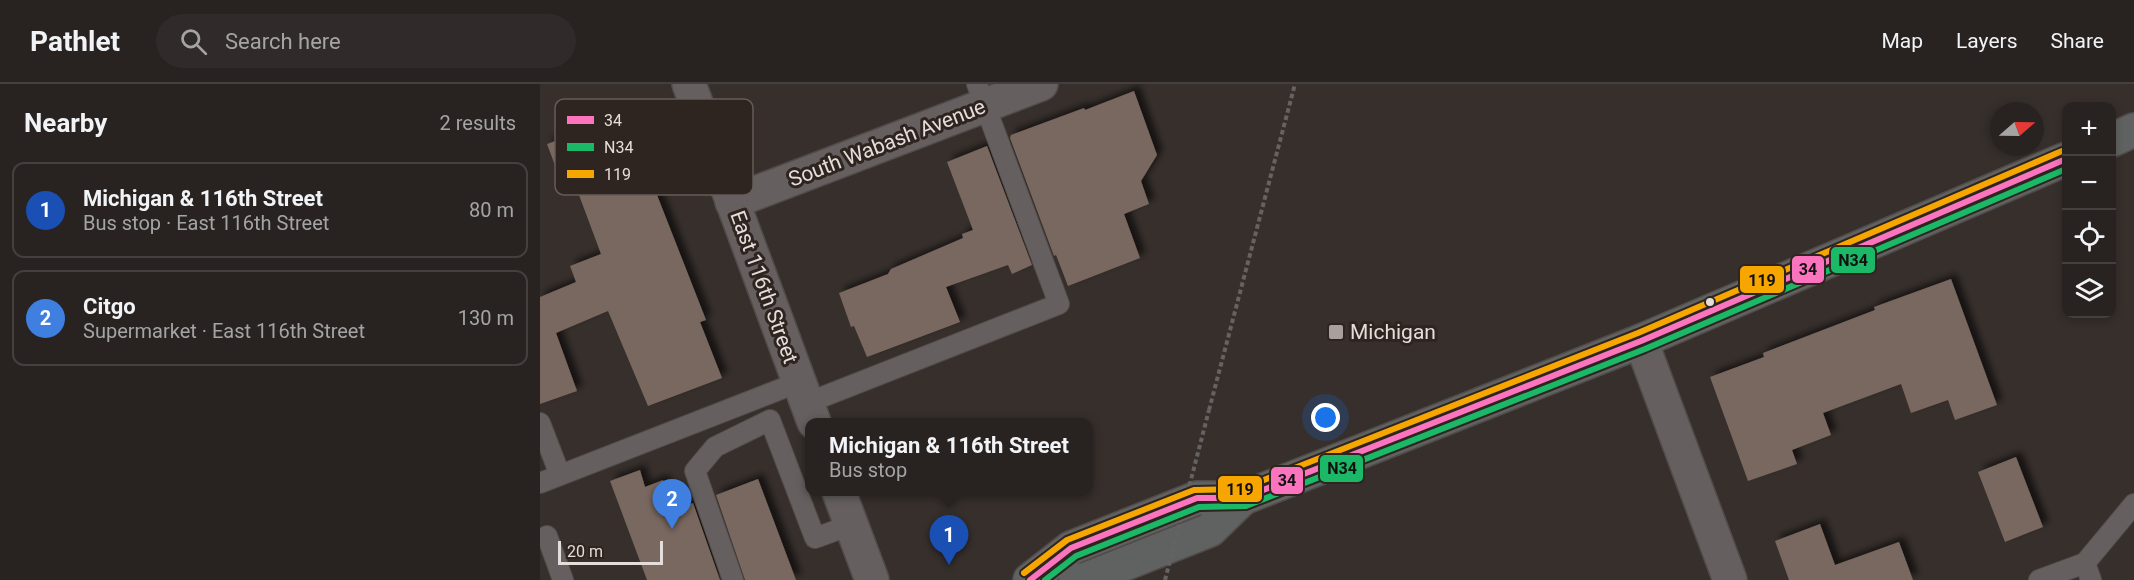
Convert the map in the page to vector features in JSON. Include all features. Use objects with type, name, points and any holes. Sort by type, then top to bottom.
[{"type":"main road","points":[[2116,138],[2134,130]]},
{"type":"main road","points":[[1030,580],[1071,548],[1197,498],[1243,498],[1641,341],[2062,161]]},
{"type":"main road","points":[[1076,580],[1084,579],[1210,530],[1243,498]]},
{"type":"street","name":"East 116th Street","points":[[689,84],[694,99]]},
{"type":"street","name":"South Wabash Avenue","points":[[753,193],[981,95],[1041,84]]},
{"type":"street","name":"East 116th Street","points":[[729,195],[806,402]]},
{"type":"street","name":"South Wabash Avenue","points":[[732,202],[748,195]]},
{"type":"street","points":[[1641,341],[1730,580]]},
{"type":"street","points":[[841,496],[872,580]]},
{"type":"lane","points":[[540,483],[560,475],[806,402],[1059,304],[981,95]]},
{"type":"lane","points":[[733,580],[695,471],[715,447],[770,420],[815,538],[852,525]]},
{"type":"lane","points":[[540,423],[560,475]]},
{"type":"lane","points":[[2039,580],[2088,571],[2134,504]]},
{"type":"lane","points":[[547,536],[563,580]]},
{"type":"path","points":[[1165,580],[1295,84]]},
{"type":"building","points":[[1134,91],[1157,155],[1141,181],[1149,204],[1124,214],[1140,258],[1068,286],[1056,255],[1054,256],[1010,138],[1011,135]]},
{"type":"building","points":[[555,141],[555,165],[547,144]]},
{"type":"building","points":[[987,146],[1032,265],[1012,274],[1008,265],[946,287],[960,322],[867,357],[854,326],[851,327],[839,293],[888,274],[891,269],[963,238],[962,234],[973,230],[947,162]]},
{"type":"building","points":[[579,195],[657,195],[706,320],[700,322],[722,378],[648,406],[608,311],[556,333],[577,391],[540,404],[540,297],[576,282],[570,266],[601,254]]},
{"type":"building","points":[[1951,279],[1997,405],[1955,420],[1948,400],[1911,413],[1901,384],[1823,413],[1831,435],[1792,450],[1797,464],[1748,481],[1710,377],[1764,357],[1763,353],[1875,310],[1874,307]]},
{"type":"building","points":[[2016,457],[2043,527],[2005,542],[1978,472]]},
{"type":"building","points":[[640,470],[645,487],[663,480],[675,510],[693,503],[720,580],[647,580],[610,481]]},
{"type":"building","points":[[758,479],[796,580],[745,580],[716,495]]},
{"type":"building","points":[[1820,524],[1835,565],[1899,542],[1913,580],[1789,580],[1775,541]]},
{"type":"transit line","name":"119","points":[[1024,573],[1067,540],[1194,490],[1241,489],[1638,333],[2062,151]]},
{"type":"transit line","name":"34","points":[[1030,580],[1071,548],[1197,498],[1243,498],[1641,341],[2062,161]]},
{"type":"transit line","name":"N34","points":[[1045,580],[1076,556],[1199,507],[1246,506],[1645,349],[2062,171]]},
{"type":"place","name":"Michigan","points":[[1336,332]]},
{"type":"place","name":"Citgo","points":[[672,529]]},
{"type":"place","name":"Michigan & 116th Street","points":[[949,565]]}]
